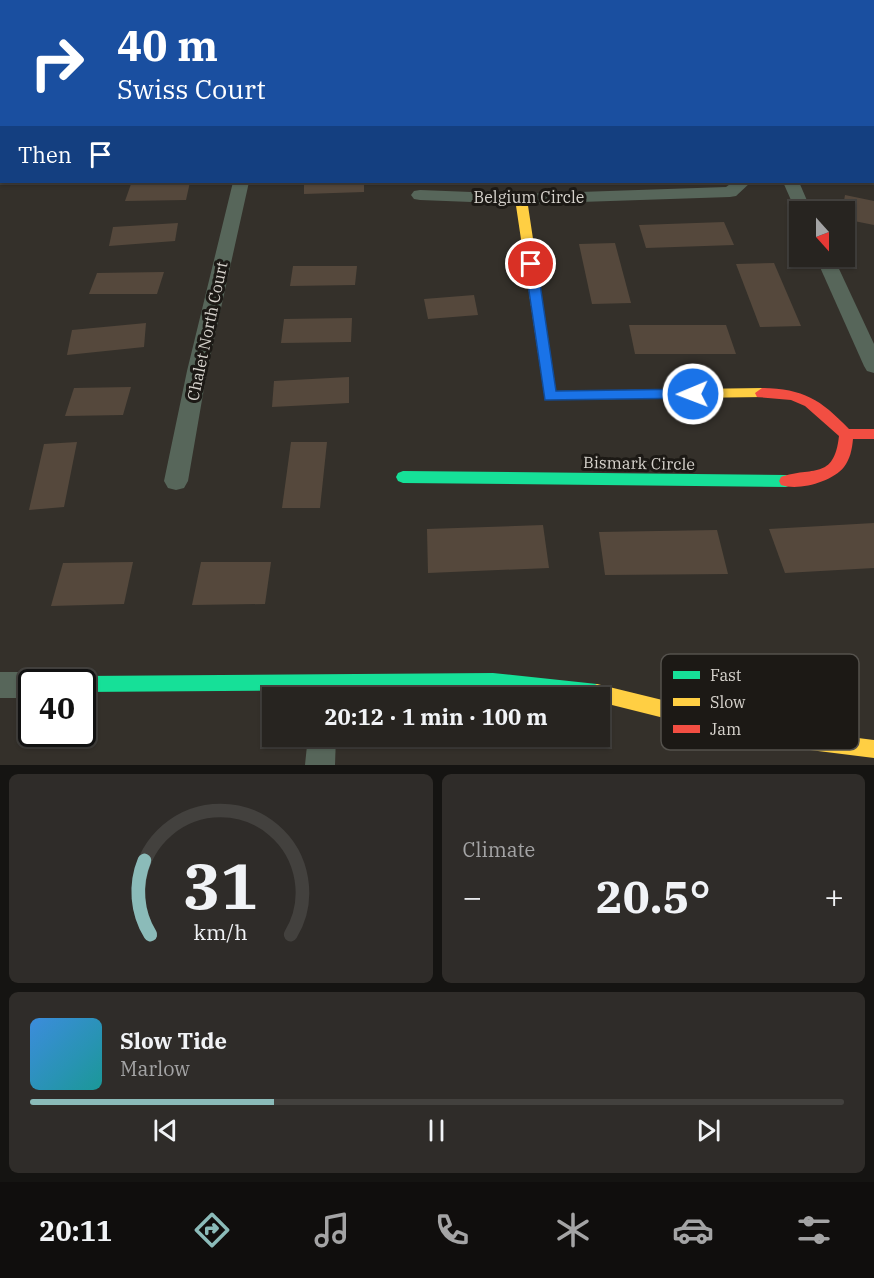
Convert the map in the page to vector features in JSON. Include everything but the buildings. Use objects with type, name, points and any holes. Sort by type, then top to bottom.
[{"type":"street","name":"Chalet North Court","points":[[176,481],[197,370],[241,183]]},
{"type":"street","name":"Belgium Circle","points":[[420,195],[521,199],[730,192],[742,183]]},
{"type":"street","points":[[791,183],[799,201]]},
{"type":"street","points":[[521,199],[550,396],[788,393],[814,403],[846,434],[874,434]]},
{"type":"street","points":[[829,267],[874,366]]},
{"type":"street","name":"Bismark Circle","points":[[403,477],[801,481],[826,472],[842,458],[846,434]]},
{"type":"street","points":[[368,687],[493,681],[543,687]]},
{"type":"street","points":[[96,684],[262,688]]},
{"type":"street","points":[[0,685],[18,685]]},
{"type":"street","points":[[610,696],[661,709]]},
{"type":"street","points":[[320,765],[321,747]]},
{"type":"street","points":[[859,747],[874,749]]},
{"type":"traffic: fast","points":[[403,477],[786,481]]},
{"type":"traffic: fast","points":[[96,684],[493,681],[545,687]]},
{"type":"traffic: slow","points":[[521,199],[550,396],[762,393]]},
{"type":"traffic: slow","points":[[610,696],[661,709]]},
{"type":"traffic: slow","points":[[859,747],[874,749]]},
{"type":"traffic: jam","points":[[762,393],[791,395],[810,402],[846,434],[874,434]]},
{"type":"traffic: jam","points":[[786,481],[817,476],[832,469],[843,456],[846,434]]},
{"type":"route","points":[[531,264],[550,396],[693,394]]}]
